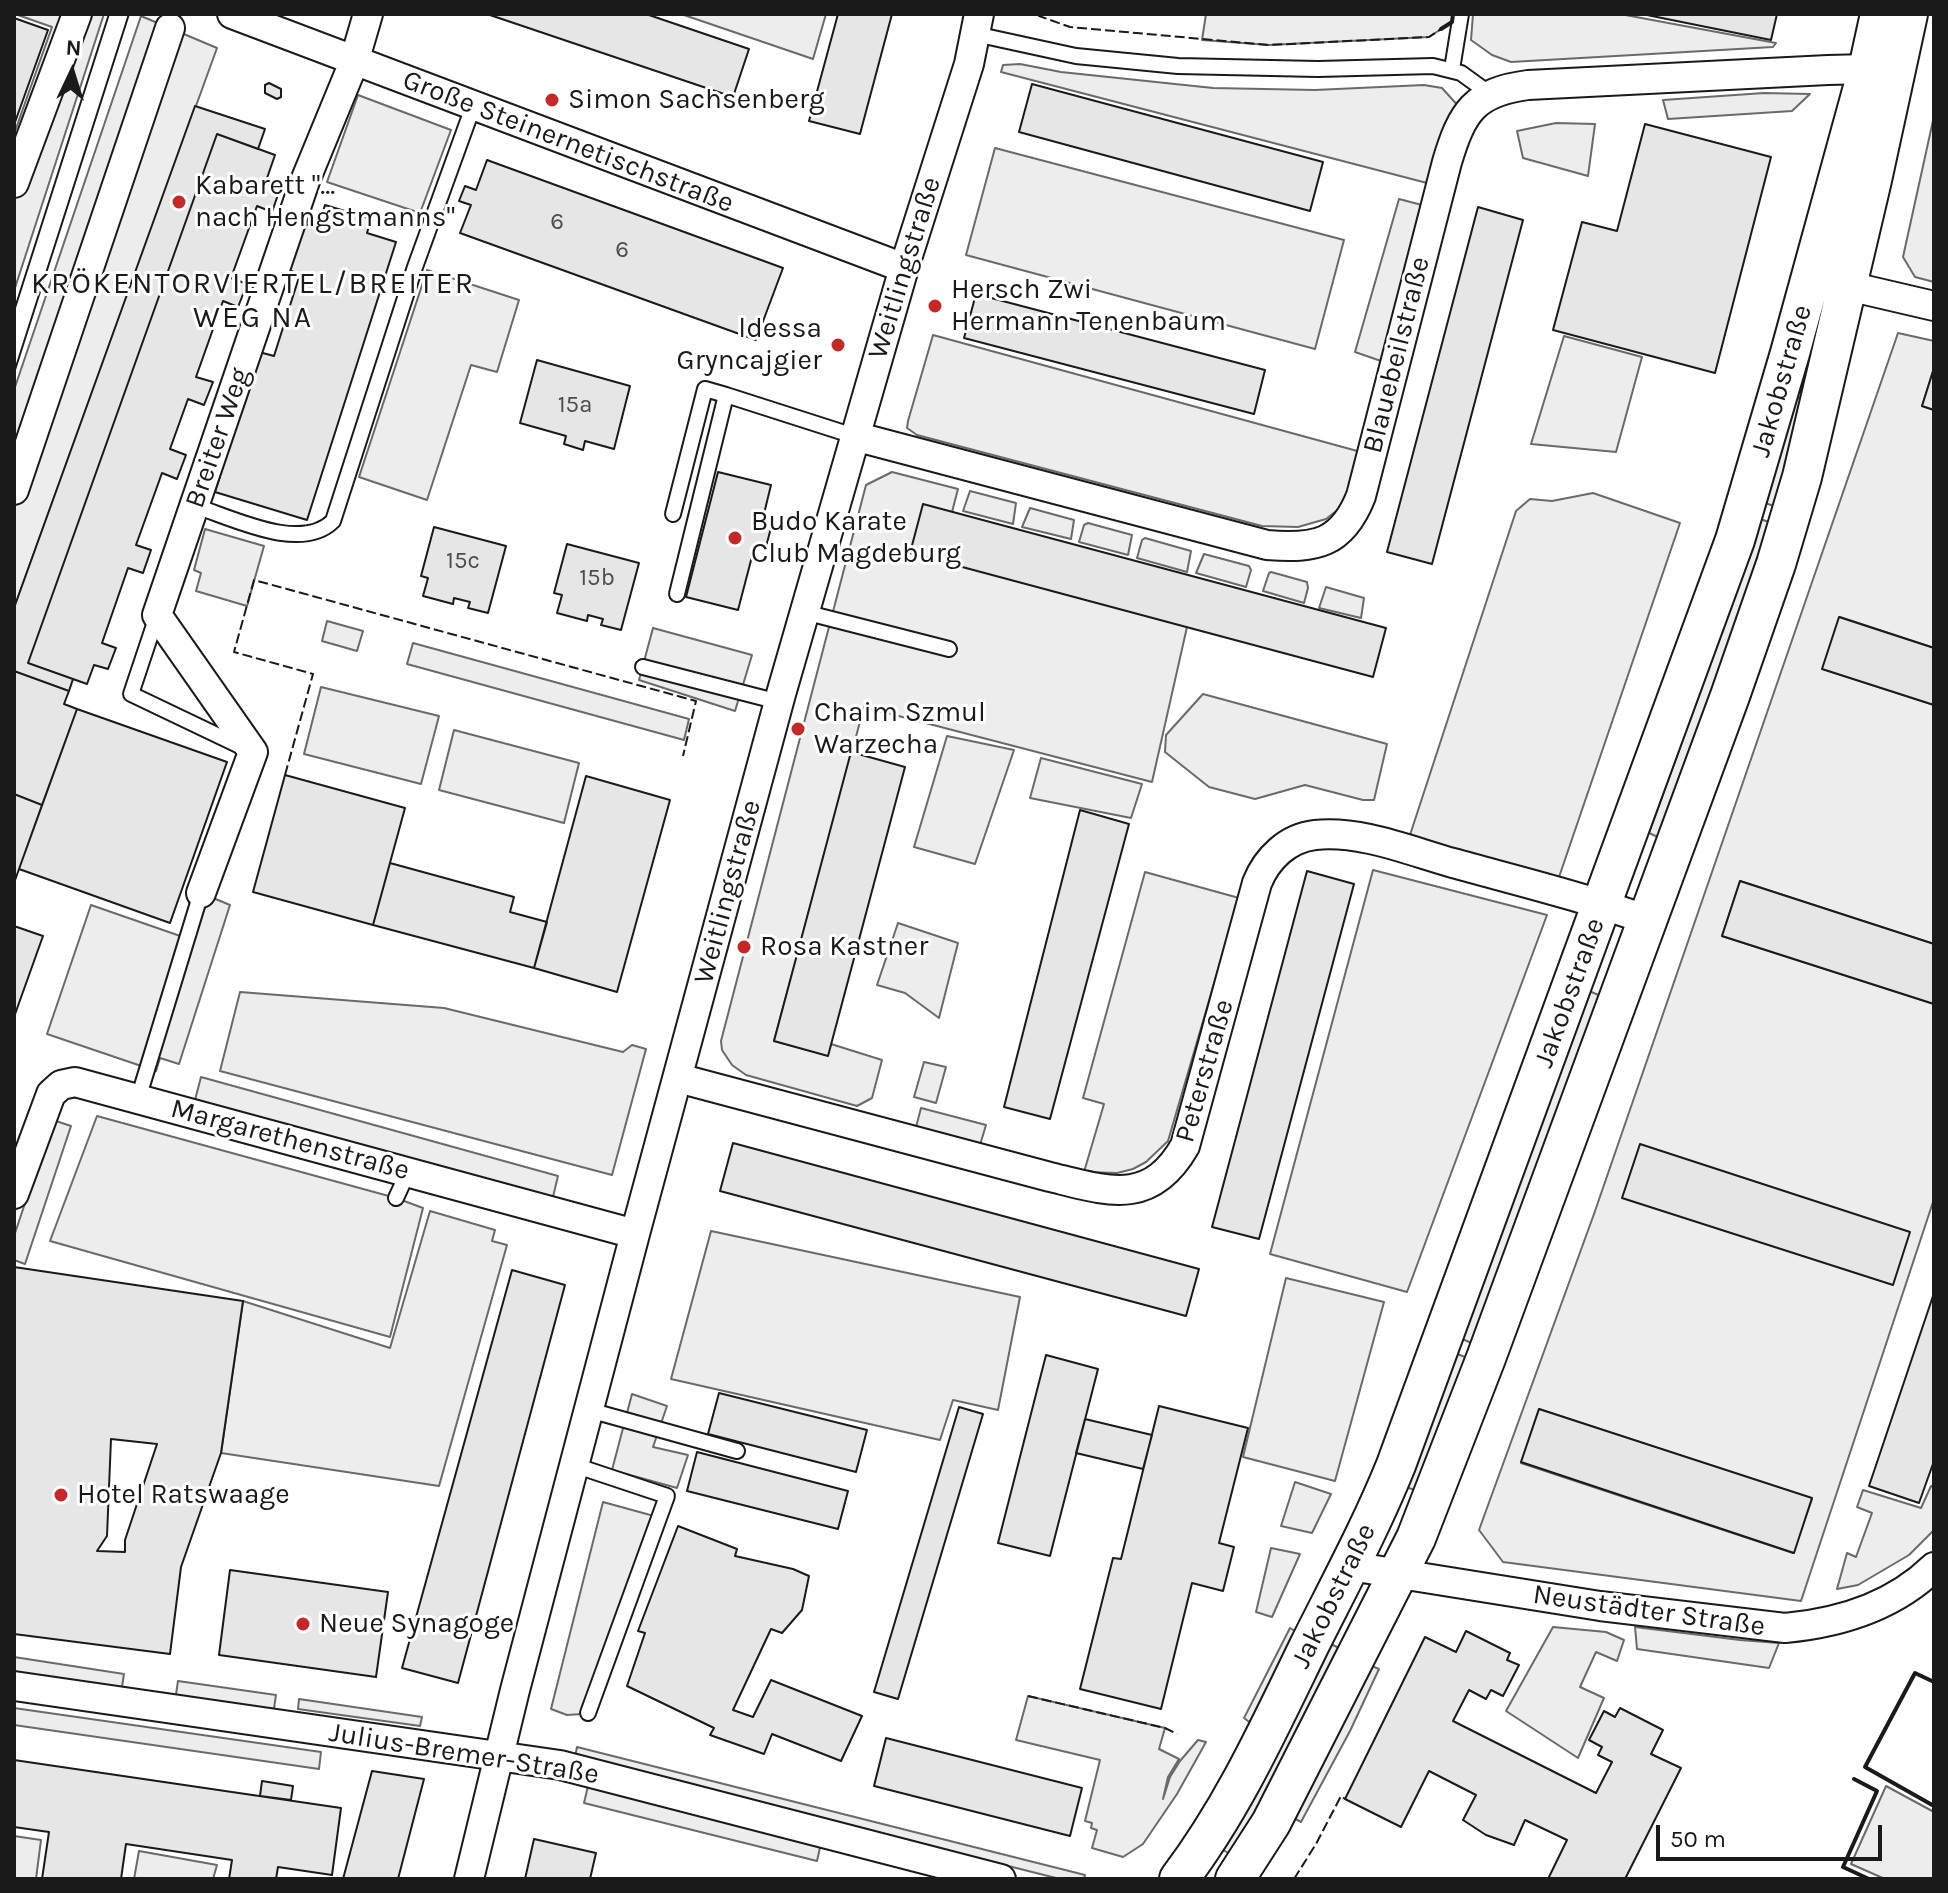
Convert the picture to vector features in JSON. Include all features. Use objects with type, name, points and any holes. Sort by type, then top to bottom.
[{"type":"street","points":[[14,183],[77,14]]},
{"type":"street","name":"Große Steinernetischstraße","points":[[232,14],[904,268]]},
{"type":"street","name":"Breiter Weg","points":[[157,615],[305,181],[354,62],[368,14]]},
{"type":"street","points":[[1880,14],[1882,72]]},
{"type":"street","points":[[1882,72],[1908,14]]},
{"type":"street","name":"Weitlingstraße","points":[[469,1879],[574,1465],[779,702],[904,268],[969,64],[977,24]]},
{"type":"street","points":[[15,485],[170,28]]},
{"type":"street","points":[[1490,94],[1528,85],[1882,72]]},
{"type":"street","name":"Jakobstraße","points":[[1179,1879],[1228,1805],[1350,1566],[1396,1465],[1735,540],[1810,278],[1882,72]]},
{"type":"street","name":"Jakobstraße","points":[[1235,1879],[1271,1823],[1399,1575],[1461,1424],[1734,683],[1790,519],[1816,425],[1847,286],[1882,72]]},
{"type":"street","name":"Blauebeilstraße","points":[[854,436],[1267,545],[1302,545],[1338,534],[1351,519],[1361,496],[1454,139],[1467,113],[1490,94]]},
{"type":"street","points":[[1810,278],[1934,306]]},
{"type":"street","points":[[157,615],[253,752],[201,893]]},
{"type":"street","name":"Peterstraße","points":[[678,1078],[1109,1191],[1139,1188],[1151,1184],[1170,1169],[1185,1146],[1257,883],[1274,856],[1295,840],[1324,835],[1356,838],[1602,903],[1647,920]]},
{"type":"street","name":"Margarethenstraße","points":[[14,1194],[46,1104],[56,1089],[68,1082],[75,1082],[635,1234]]},
{"type":"street","name":"Neustädter Straße","points":[[1350,1566],[1586,1604],[1785,1628],[1827,1623],[1868,1609],[1915,1584],[1934,1567]]},
{"type":"street","name":"Julius-Bremer-Straße","points":[[14,1686],[560,1765],[1001,1879]]},
{"type":"lane","points":[[1452,69],[1461,14]]},
{"type":"lane","name":"Weitlingstraße","points":[[977,24],[1076,56],[1178,66],[1318,69],[1433,66],[1468,76],[1490,94]]},
{"type":"lane","points":[[195,506],[291,535],[318,532],[333,521],[415,267],[473,107]]},
{"type":"lane","points":[[673,514],[705,389],[854,436]]},
{"type":"lane","points":[[677,594],[726,395]]},
{"type":"lane","points":[[804,612],[949,649]]},
{"type":"lane","points":[[157,615],[131,694],[253,752]]},
{"type":"lane","points":[[643,667],[779,702]]},
{"type":"lane","points":[[138,1099],[201,893]]},
{"type":"lane","points":[[396,1198],[408,1172]]},
{"type":"lane","points":[[589,1410],[737,1451]]},
{"type":"lane","points":[[574,1465],[667,1496],[588,1713]]},
{"type":"shaded area","points":[[15,14],[104,14],[14,291],[14,134],[52,27]]},
{"type":"shaded area","points":[[681,14],[826,14],[813,59]]},
{"type":"shaded area","points":[[1206,14],[1453,14],[1452,22],[1429,37],[1269,45],[1202,40]]},
{"type":"shaded area","points":[[1473,14],[1620,14],[1776,43],[1773,47],[1511,62],[1492,55],[1471,40]]},
{"type":"shaded area","points":[[141,16],[217,48],[14,608],[14,390]]},
{"type":"shaded area","points":[[1020,64],[1061,72],[1213,88],[1315,90],[1424,85],[1442,88],[1461,109],[1427,183],[1001,72],[1003,65]]},
{"type":"shaded area","points":[[1764,93],[1810,94],[1792,111],[1668,119],[1663,100]]},
{"type":"shaded area","points":[[358,95],[451,130],[420,213],[327,182]]},
{"type":"shaded area","points":[[1934,116],[1934,282],[1915,277],[1903,257]]},
{"type":"shaded area","points":[[1556,123],[1595,124],[1588,176],[1523,158],[1517,131]]},
{"type":"shaded area","points":[[995,148],[1344,240],[1315,349],[966,255]]},
{"type":"shaded area","points":[[1399,199],[1422,205],[1381,361],[1355,352]]},
{"type":"shaded area","points":[[427,270],[519,300],[497,372],[471,365],[427,500],[359,477]]},
{"type":"shaded area","points":[[1898,333],[1934,341],[1934,368],[1922,406],[1934,410],[1934,648],[1840,617],[1823,669],[1934,705],[1934,944],[1740,881],[1722,936],[1934,1004],[1934,1199],[1801,1601],[1503,1562],[1479,1530],[1594,1214]],"holes":[[[1539,1409],[1812,1499],[1793,1553],[1521,1463]]]},
{"type":"shaded area","points":[[933,335],[1361,452],[1350,489],[1340,508],[1326,519],[1298,527],[1262,526],[917,435],[907,428],[908,421]]},
{"type":"shaded area","points":[[1564,336],[1642,357],[1616,452],[1531,444]]},
{"type":"shaded area","points":[[1802,398],[1777,507],[1765,503],[1794,400]]},
{"type":"shaded area","points":[[892,472],[958,489],[952,512],[1187,627],[1152,782],[864,707],[774,1041],[827,1055],[831,1044],[882,1060],[872,1098],[857,1106],[746,1075],[732,1065],[722,1050],[721,1041],[866,485]]},
{"type":"shaded area","points":[[970,491],[1016,503],[1013,524],[963,511]]},
{"type":"shaded area","points":[[1593,493],[1680,523],[1558,880],[1409,838],[1516,511],[1530,499],[1552,501]]},
{"type":"shaded area","points":[[1030,508],[1074,520],[1071,539],[1022,527]]},
{"type":"shaded area","points":[[1760,519],[1772,523],[1660,838],[1649,833]]},
{"type":"shaded area","points":[[1088,523],[1132,535],[1128,555],[1079,542],[1084,525]]},
{"type":"shaded area","points":[[205,529],[264,546],[247,606],[196,591],[201,573],[194,570]]},
{"type":"shaded area","points":[[1145,538],[1191,551],[1187,572],[1137,558]]},
{"type":"shaded area","points":[[1204,554],[1249,566],[1251,570],[1246,587],[1196,573]]},
{"type":"shaded area","points":[[1271,572],[1307,582],[1304,603],[1263,591]]},
{"type":"shaded area","points":[[1326,587],[1364,598],[1361,618],[1319,608]]},
{"type":"shaded area","points":[[327,621],[363,631],[357,651],[322,641]]},
{"type":"shaded area","points":[[653,628],[752,655],[735,711],[639,680]]},
{"type":"shaded area","points":[[413,643],[689,719],[684,740],[407,664]]},
{"type":"shaded area","points":[[321,687],[439,716],[421,784],[304,754]]},
{"type":"shaded area","points":[[1203,694],[1387,744],[1374,800],[1305,785],[1255,799],[1209,787],[1165,752],[1166,735]]},
{"type":"shaded area","points":[[454,730],[579,763],[564,823],[439,790]]},
{"type":"shaded area","points":[[947,736],[1014,750],[975,864],[914,847]]},
{"type":"shaded area","points":[[1041,758],[1142,784],[1131,818],[1030,798]]},
{"type":"shaded area","points":[[1373,870],[1547,915],[1407,1292],[1270,1254]]},
{"type":"shaded area","points":[[1145,872],[1239,898],[1168,1141],[1146,1162],[1133,1169],[1117,1173],[1084,1172],[1104,1104],[1083,1098]]},
{"type":"shaded area","points":[[201,893],[230,905],[179,1064],[160,1058],[156,1071],[47,1034],[91,905],[186,938]]},
{"type":"shaded area","points":[[898,923],[958,943],[939,1018],[905,993],[877,985]]},
{"type":"shaded area","points":[[1589,991],[1601,996],[1474,1344],[1462,1339]]},
{"type":"shaded area","points":[[240,992],[444,1008],[623,1052],[632,1045],[646,1049],[612,1175],[220,1071]]},
{"type":"shaded area","points":[[924,1062],[946,1067],[936,1103],[914,1097]]},
{"type":"shaded area","points":[[201,1077],[558,1176],[552,1201],[195,1100]]},
{"type":"shaded area","points":[[921,1108],[986,1125],[980,1145],[916,1127]]},
{"type":"shaded area","points":[[97,1116],[423,1208],[390,1337],[50,1241]]},
{"type":"shaded area","points":[[53,1120],[71,1126],[25,1264],[14,1260],[14,1236]]},
{"type":"shaded area","points":[[430,1211],[495,1230],[492,1241],[507,1245],[439,1486],[221,1453],[243,1301],[390,1348]]},
{"type":"shaded area","points":[[711,1231],[1020,1297],[998,1410],[953,1400],[940,1440],[671,1379]]},
{"type":"shaded area","points":[[1286,1278],[1384,1302],[1335,1481],[1243,1457]]},
{"type":"shaded area","points":[[1455,1353],[1470,1359],[1419,1491],[1405,1487]]},
{"type":"shaded area","points":[[632,1394],[667,1406],[653,1447],[688,1455],[677,1488],[612,1470]]},
{"type":"shaded area","points":[[1295,1482],[1331,1494],[1312,1533],[1281,1526]]},
{"type":"shaded area","points":[[1931,1486],[1934,1487],[1934,1530],[1909,1555],[1858,1585],[1837,1589],[1847,1553],[1856,1557],[1872,1513],[1857,1507],[1863,1490],[1921,1508]]},
{"type":"shaded area","points":[[603,1502],[654,1516],[582,1714],[567,1715],[551,1709]]},
{"type":"shaded area","points":[[1271,1548],[1300,1554],[1272,1617],[1256,1612]]},
{"type":"shaded area","points":[[1553,1627],[1606,1632],[1624,1640],[1617,1661],[1596,1652],[1580,1687],[1604,1698],[1578,1758],[1506,1711]]},
{"type":"shaded area","points":[[1635,1627],[1779,1643],[1769,1668],[1637,1649]]},
{"type":"shaded area","points":[[1290,1628],[1300,1634],[1253,1725],[1244,1718]]},
{"type":"shaded area","points":[[1329,1643],[1343,1650],[1233,1856],[1220,1848]]},
{"type":"shaded area","points":[[14,1657],[124,1674],[121,1693],[14,1677]]},
{"type":"shaded area","points":[[1367,1664],[1379,1669],[1301,1822],[1290,1816]]},
{"type":"shaded area","points":[[178,1681],[276,1695],[273,1715],[175,1701]]},
{"type":"shaded area","points":[[1028,1696],[1165,1728],[1159,1749],[1179,1759],[1168,1777],[1163,1799],[1170,1777],[1180,1761],[1198,1740],[1206,1742],[1177,1794],[1143,1844],[1123,1857],[1092,1848],[1097,1830],[1091,1828],[1092,1823],[1085,1821],[1100,1760],[1016,1740]]},
{"type":"shaded area","points":[[299,1699],[422,1717],[420,1726],[298,1709]]},
{"type":"shaded area","points":[[14,1708],[321,1752],[319,1769],[14,1725]]},
{"type":"shaded area","points":[[577,1747],[1085,1875],[1084,1879],[1060,1879],[575,1757]]},
{"type":"shaded area","points":[[588,1786],[821,1843],[817,1861],[584,1803]]},
{"type":"shaded area","points":[[1886,1786],[1934,1812],[1934,1879],[1885,1879],[1851,1864]]},
{"type":"shaded area","points":[[14,1836],[41,1840],[36,1879],[14,1879]]},
{"type":"shaded area","points":[[139,1851],[217,1865],[213,1879],[134,1879]]},
{"type":"building","points":[[487,14],[646,14],[749,49],[733,97]]},
{"type":"building","points":[[838,14],[892,14],[860,134],[809,121]]},
{"type":"building","points":[[1642,14],[1777,14],[1771,40]]},
{"type":"building","points":[[14,18],[48,30],[14,125]]},
{"type":"building","points":[[269,83],[281,89],[281,97],[277,99],[265,93],[265,85]]},
{"type":"building","points":[[1032,84],[1323,162],[1310,211],[1019,132]]},
{"type":"building","points":[[195,106],[265,129],[258,149],[217,134],[28,663],[73,679],[69,691],[14,671],[14,608]]},
{"type":"building","points":[[1645,124],[1771,157],[1715,373],[1553,330],[1582,222],[1617,231]]},
{"type":"building","points":[[217,134],[275,155],[266,181],[281,186],[272,212],[257,206],[231,278],[247,284],[238,307],[223,301],[196,377],[213,382],[204,405],[188,399],[170,449],[186,455],[177,479],[162,473],[136,545],[151,550],[143,573],[128,568],[102,643],[116,648],[108,669],[94,665],[87,684],[28,663]]},
{"type":"building","points":[[487,160],[783,268],[756,340],[460,233],[471,205],[459,201],[465,186],[476,190]]},
{"type":"building","points":[[325,205],[371,219],[367,233],[396,242],[307,520],[215,492],[259,352],[274,356],[300,274],[282,268],[297,221],[318,228]]},
{"type":"building","points":[[1478,207],[1523,220],[1432,564],[1387,552]]},
{"type":"building","points":[[976,294],[1265,370],[1254,414],[964,338]]},
{"type":"building","points":[[537,360],[630,386],[614,449],[585,441],[583,450],[564,444],[566,436],[520,423]]},
{"type":"building","points":[[1934,368],[1934,410],[1922,406]]},
{"type":"building","name":"Budo Karate Club Magdeburg","points":[[718,472],[771,485],[762,522],[772,524],[766,547],[755,545],[738,610],[686,597]]},
{"type":"building","points":[[923,504],[1386,628],[1373,677],[910,553]]},
{"type":"building","points":[[434,527],[506,546],[488,613],[468,608],[470,602],[454,598],[453,604],[423,596],[428,578],[421,576]]},
{"type":"building","points":[[567,544],[639,563],[621,630],[601,625],[603,619],[588,615],[587,621],[557,613],[562,595],[554,593]]},
{"type":"building","points":[[1839,617],[1934,648],[1934,705],[1822,669]]},
{"type":"building","points":[[14,671],[69,691],[64,704],[77,709],[42,805],[14,794]]},
{"type":"building","points":[[77,709],[227,762],[170,923],[19,869]]},
{"type":"building","points":[[851,752],[905,767],[828,1056],[774,1041]]},
{"type":"building","points":[[285,775],[405,808],[373,925],[253,892]]},
{"type":"building","points":[[586,776],[670,800],[617,992],[534,968]]},
{"type":"building","points":[[14,794],[42,805],[14,883]]},
{"type":"building","points":[[1080,810],[1129,824],[1050,1119],[1004,1107]]},
{"type":"building","points":[[390,863],[514,897],[510,912],[547,922],[534,968],[373,925]]},
{"type":"building","points":[[1307,871],[1354,884],[1259,1239],[1212,1227]]},
{"type":"building","points":[[1740,881],[1934,944],[1934,1004],[1722,936]]},
{"type":"building","points":[[14,926],[43,936],[14,1017]]},
{"type":"building","points":[[733,1143],[1199,1269],[1186,1316],[720,1191]]},
{"type":"building","points":[[1640,1144],[1910,1232],[1893,1285],[1622,1198]]},
{"type":"building","name":"Hotel Ratswaage","points":[[14,1267],[243,1301],[221,1453],[181,1567],[170,1654],[14,1634]],"holes":[[[111,1439],[157,1444],[125,1540],[125,1552],[97,1551],[107,1536]]]},
{"type":"building","points":[[512,1270],[565,1285],[458,1683],[402,1668]]},
{"type":"building","points":[[1934,1293],[1934,1461],[1919,1503],[1869,1486]]},
{"type":"building","points":[[1046,1355],[1098,1369],[1050,1556],[998,1543]]},
{"type":"building","points":[[719,1393],[867,1430],[856,1472],[708,1434]]},
{"type":"building","points":[[1159,1406],[1248,1428],[1219,1543],[1234,1547],[1223,1591],[1192,1583],[1161,1709],[1080,1689],[1113,1558],[1121,1559]]},
{"type":"building","points":[[959,1407],[983,1414],[898,1699],[874,1692]]},
{"type":"building","points":[[1539,1409],[1812,1498],[1794,1553],[1521,1462]]},
{"type":"building","points":[[1085,1419],[1152,1435],[1143,1469],[1076,1453]]},
{"type":"building","points":[[697,1452],[848,1491],[838,1529],[687,1491]]},
{"type":"building","points":[[678,1526],[737,1549],[735,1556],[793,1569],[809,1576],[802,1610],[782,1633],[771,1629],[733,1710],[753,1717],[771,1680],[862,1716],[841,1761],[772,1734],[764,1754],[710,1735],[714,1728],[627,1686],[645,1633],[638,1631]]},
{"type":"building","name":"Neue Synagoge","points":[[230,1570],[388,1592],[376,1677],[219,1655]]},
{"type":"building","points":[[1466,1631],[1510,1653],[1507,1660],[1519,1665],[1503,1696],[1491,1690],[1486,1699],[1469,1690],[1453,1721],[1596,1793],[1612,1762],[1598,1755],[1602,1747],[1589,1740],[1604,1711],[1615,1717],[1620,1708],[1663,1730],[1651,1754],[1681,1768],[1625,1879],[1548,1879],[1567,1840],[1525,1820],[1514,1845],[1486,1835],[1463,1820],[1476,1795],[1429,1771],[1401,1827],[1345,1799],[1425,1637],[1456,1652]]},
{"type":"building","points":[[886,1738],[1082,1788],[1070,1836],[874,1786]]},
{"type":"building","points":[[14,1760],[341,1808],[332,1875],[278,1867],[276,1879],[229,1879],[232,1860],[126,1844],[121,1879],[42,1879],[49,1832],[14,1827]]},
{"type":"building","points":[[372,1771],[424,1779],[398,1879],[343,1879]]},
{"type":"building","points":[[262,1781],[293,1786],[291,1800],[260,1796]]},
{"type":"building","points":[[534,1839],[596,1853],[590,1879],[525,1879]]},
{"type":"tram line","points":[[14,311],[109,14]]},
{"type":"tram line","points":[[14,373],[129,14]]},
{"type":"fence","points":[[1039,14],[1070,27],[1269,45],[1429,37],[1441,29]]},
{"type":"fence","points":[[285,775],[313,674],[234,652],[254,580],[696,701],[683,756]]},
{"type":"fence","points":[[1028,1696],[1165,1728],[1177,1734]]},
{"type":"fence","points":[[1294,1879],[1341,1796],[1345,1799]]},
{"type":"wall","points":[[1441,29],[1452,22],[1453,14]]},
{"type":"wall","points":[[1934,1682],[1915,1673],[1865,1767],[1934,1806]]},
{"type":"wall","points":[[1854,1779],[1877,1791],[1843,1867],[1869,1879]]},
{"type":"place","name":"Simon Sachsenberg","points":[[552,100]]},
{"type":"place","name":"Kabarett \"... nach Hengstmanns\"","points":[[179,202]]},
{"type":"place","name":"Hersch Zwi Hermann Tenenbaum","points":[[935,306]]},
{"type":"place","name":"ldessa Gryncajgier","points":[[838,345]]},
{"type":"place","name":"Budo Karate Club Magdeburg","points":[[735,538]]},
{"type":"place","name":"Chaim Szmul Warzecha","points":[[798,729]]},
{"type":"place","name":"Rosa Kastner","points":[[744,947]]},
{"type":"place","name":"Hotel Ratswaage","points":[[61,1495]]},
{"type":"place","name":"Neue Synagoge","points":[[303,1624]]},
{"type":"district","name":"KRÖKENTORVIERTEL/BREITER WEG NA","points":[[253,301]]}]
